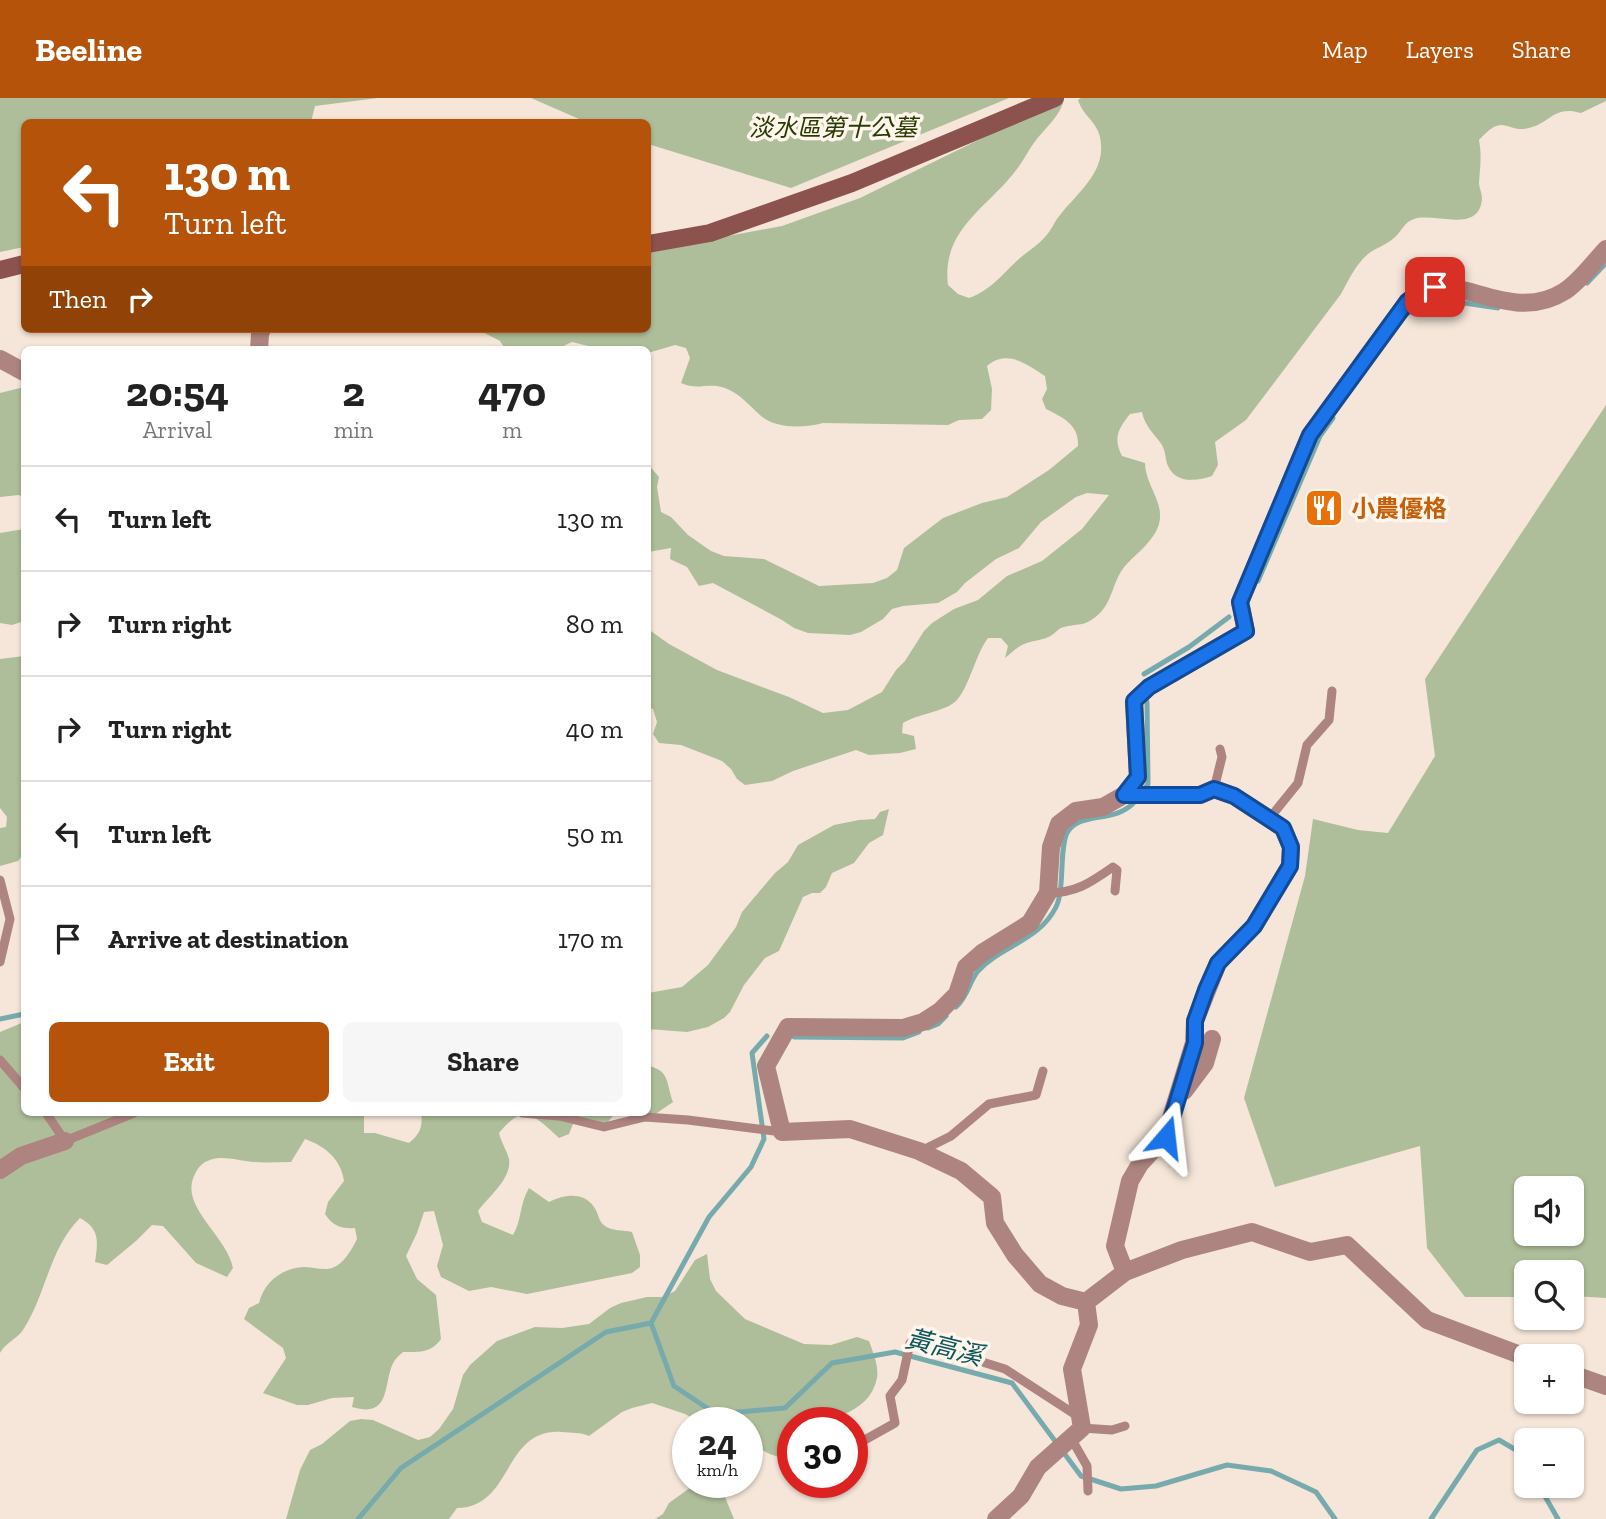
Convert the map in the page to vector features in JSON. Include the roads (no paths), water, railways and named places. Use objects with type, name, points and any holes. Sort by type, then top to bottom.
[{"type":"street","points":[[651,243],[710,233],[852,183],[1055,98]]},
{"type":"street","points":[[1086,1302],[1062,1296],[1040,1284],[1015,1255],[995,1223],[992,1197],[961,1171],[919,1152],[850,1129],[782,1132],[766,1066],[788,1027],[903,1028],[923,1022],[940,1011],[957,994],[966,967],[982,953],[1030,923],[1048,893],[1051,847],[1059,824],[1076,811],[1103,807],[1124,795],[1138,777],[1134,701],[1149,687],[1246,631],[1240,602],[1310,435],[1407,302],[1420,292],[1435,287],[1456,288],[1494,300],[1520,303],[1544,300],[1563,292],[1579,280],[1606,249]]},
{"type":"street","points":[[0,270],[21,265]]},
{"type":"street","points":[[0,359],[21,370]]},
{"type":"street","points":[[1124,795],[1200,795],[1214,789],[1234,796],[1283,828],[1291,847],[1290,866],[1254,926],[1218,963],[1195,1021],[1195,1043],[1166,1137],[1140,1164],[1130,1181],[1115,1246],[1125,1272]]},
{"type":"street","points":[[1175,1103],[1205,1063],[1212,1039]]},
{"type":"street","points":[[0,1170],[21,1156],[65,1142]]},
{"type":"street","points":[[1086,1302],[1125,1272],[1182,1250],[1252,1233],[1310,1252],[1347,1245],[1427,1320],[1514,1353]]},
{"type":"street","points":[[996,1519],[1021,1496],[1038,1467],[1078,1428],[1072,1369],[1089,1325],[1086,1302]]},
{"type":"street","points":[[1584,1378],[1606,1386]]},
{"type":"lane","points":[[1269,819],[1298,783],[1307,746],[1329,720],[1332,691]]},
{"type":"lane","points":[[1214,789],[1222,757],[1220,749]]},
{"type":"lane","points":[[1048,893],[1066,893],[1092,882],[1113,867],[1117,870],[1115,891]]},
{"type":"lane","points":[[0,880],[10,919],[0,962]]},
{"type":"lane","points":[[0,1060],[21,1084]]},
{"type":"lane","points":[[919,1152],[951,1136],[989,1104],[1036,1095],[1043,1070]]},
{"type":"lane","points":[[48,1116],[65,1142],[127,1116]]},
{"type":"lane","points":[[559,1116],[604,1127],[645,1117],[782,1132]]},
{"type":"lane","points":[[868,1438],[895,1423],[890,1396],[902,1380],[910,1343],[1005,1369],[1078,1428],[1112,1430],[1125,1426]]},
{"type":"lane","points":[[1078,1428],[1087,1466],[1088,1491]]},
{"type":"waterway","points":[[1587,283],[1606,263]]},
{"type":"waterway","points":[[1408,313],[1421,303],[1438,299],[1498,308]]},
{"type":"waterway","points":[[1258,581],[1320,436],[1333,418]]},
{"type":"waterway","points":[[1144,674],[1189,647],[1229,617]]},
{"type":"waterway","points":[[1142,792],[1148,784],[1147,702]]},
{"type":"waterway","points":[[956,1007],[978,971],[1040,928],[1049,918],[1059,899],[1063,849],[1067,833],[1073,826],[1119,812],[1136,800]]},
{"type":"waterway","points":[[0,1019],[21,1015]]},
{"type":"waterway","points":[[928,1028],[938,1024],[946,1016]]},
{"type":"waterway","points":[[794,1037],[903,1038],[919,1032]]},
{"type":"waterway","points":[[651,1323],[709,1217],[751,1167],[764,1139],[752,1053],[767,1036]]},
{"type":"waterway","name":"黃高溪","points":[[651,1323],[674,1386],[716,1414],[785,1408],[832,1363],[895,1352],[1012,1383],[1081,1476],[1121,1489],[1156,1486],[1227,1465],[1271,1471],[1316,1492],[1335,1519]]},
{"type":"waterway","name":"黃高溪","points":[[358,1519],[401,1468],[606,1332],[651,1323]]},
{"type":"waterway","name":"黃高溪","points":[[1431,1519],[1477,1450],[1499,1440],[1514,1449]]},
{"type":"waterway","name":"黃高溪","points":[[1546,1498],[1558,1519]]},
{"type":"place","name":"小農優格","points":[[1324,508]]},
{"type":"park label","name":"淡水區第十公墓","points":[[833,127]]}]
